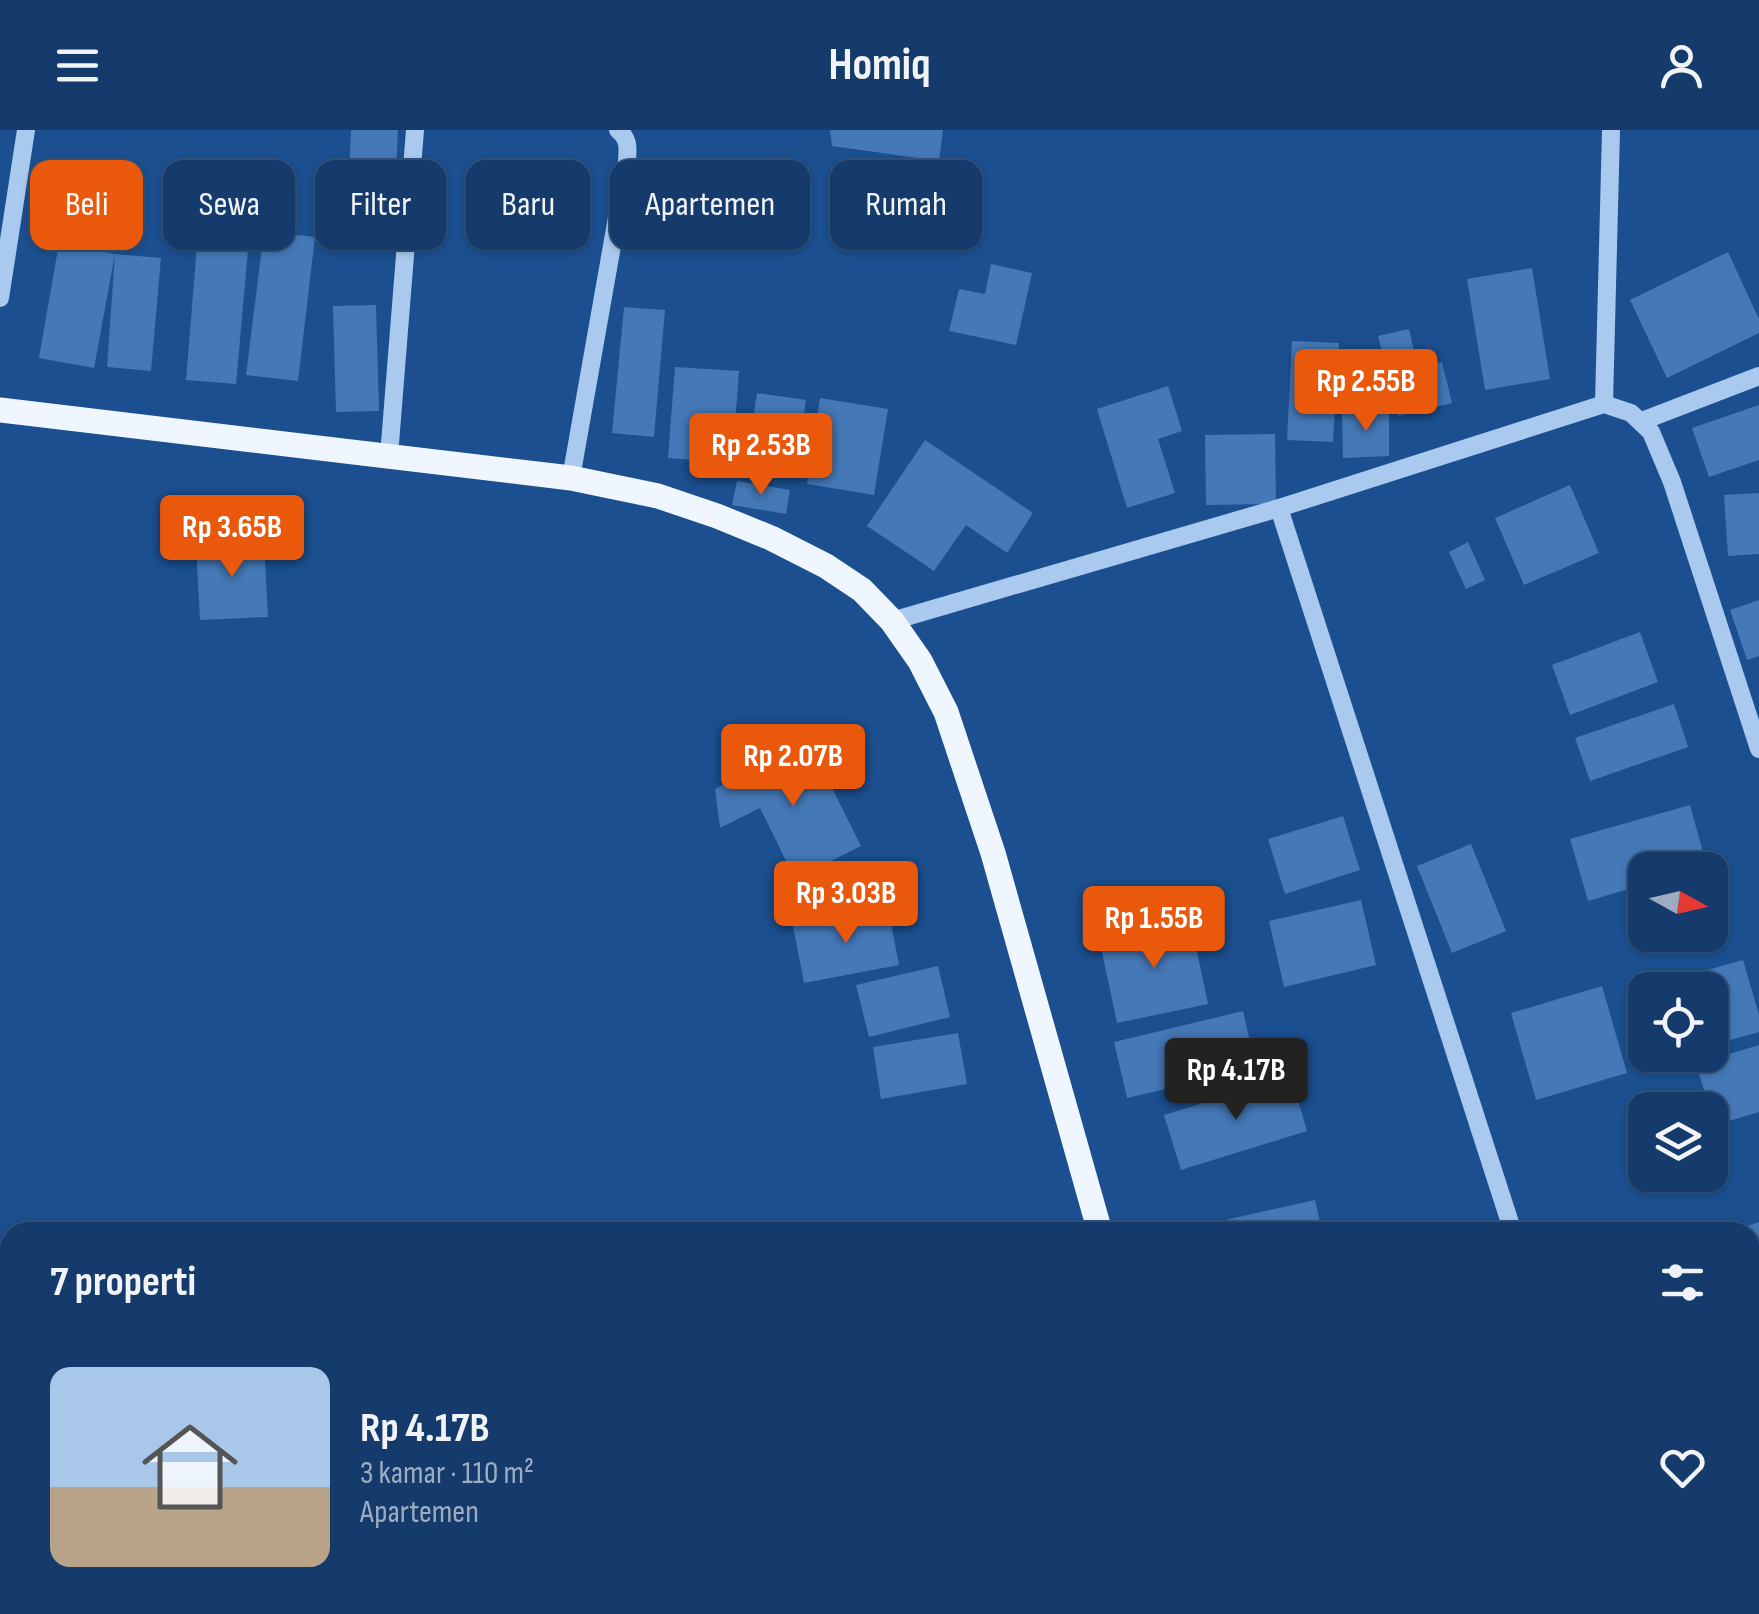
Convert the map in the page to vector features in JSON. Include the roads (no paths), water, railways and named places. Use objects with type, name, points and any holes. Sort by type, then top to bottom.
[{"type":"main road","points":[[0,410],[570,478],[658,496],[771,538],[862,590],[892,621],[920,662],[946,712],[999,872],[1097,1222]]},
{"type":"street","points":[[0,298],[26,130]]},
{"type":"street","points":[[389,456],[414,130]]},
{"type":"street","points":[[570,478],[627,161],[628,146],[618,130]]},
{"type":"street","points":[[1604,404],[1611,130]]},
{"type":"street","points":[[1642,421],[1759,376]]},
{"type":"street","points":[[892,621],[1279,508],[1604,404],[1631,413],[1652,432],[1759,749]]},
{"type":"street","points":[[1279,508],[1509,1222]]}]
